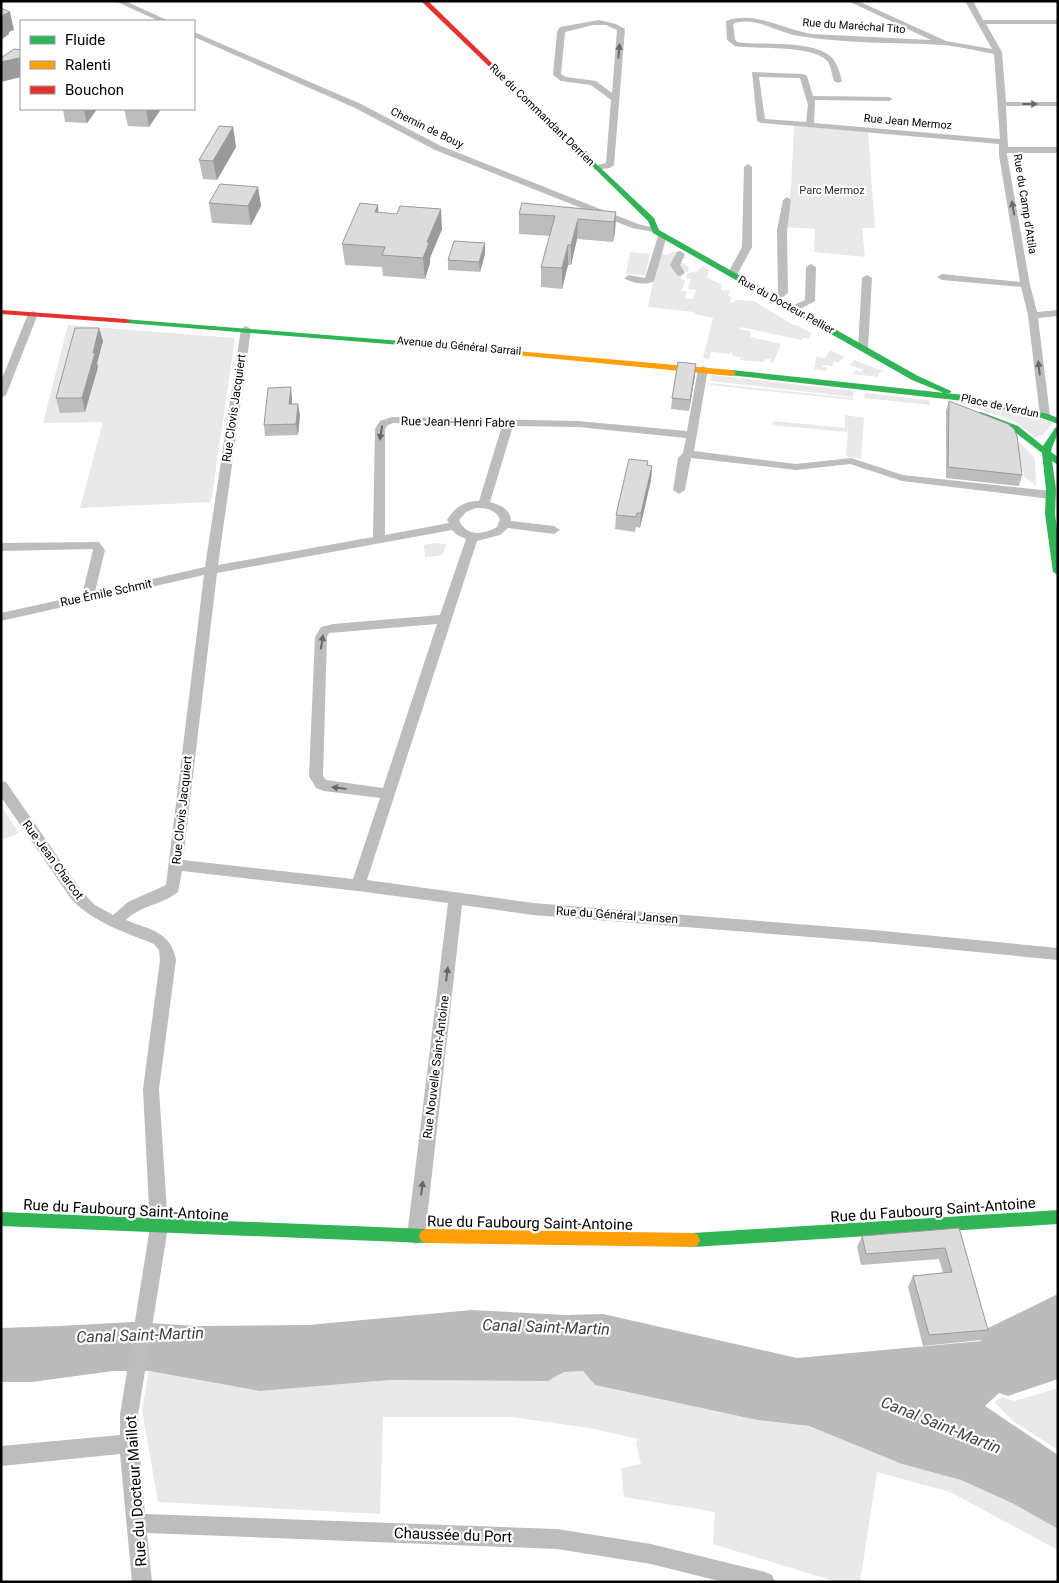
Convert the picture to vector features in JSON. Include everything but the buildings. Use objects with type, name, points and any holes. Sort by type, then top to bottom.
[{"type":"main road","name":"Rue du Commandant Derrien","points":[[424,1],[651,220],[659,233]]},
{"type":"main road","name":"Rue du Docteur Pellier","points":[[659,233],[864,348],[915,378],[940,397]]},
{"type":"main road","name":"Avenue du Général Sarrail","points":[[1,312],[551,354],[940,397]]},
{"type":"main road","name":"Rue du Docteur Pellier","points":[[915,378],[964,398]]},
{"type":"main road","name":"Place de Verdun","points":[[940,397],[964,398],[1045,416],[1058,421]]},
{"type":"main road","name":"Place de Verdun","points":[[940,397],[1008,424],[1058,462]]},
{"type":"main road","points":[[1058,430],[1048,442],[1046,454],[1053,490],[1050,514],[1058,572]]},
{"type":"main road","name":"Rue du Faubourg Saint-Antoine","points":[[1,1219],[159,1227],[416,1236],[710,1240],[1058,1217]]},
{"type":"street","points":[[118,1],[163,20]]},
{"type":"street","points":[[851,1],[944,43],[998,52]]},
{"type":"street","name":"Rue du Camp d'Attila","points":[[970,1],[998,52],[1008,188],[1033,314],[1045,416]]},
{"type":"street","name":"Rue du Maréchal Tito","points":[[838,81],[829,59],[822,54],[783,47],[735,44],[731,40],[729,23],[734,20],[757,21],[792,33],[821,37],[944,43]]},
{"type":"street","points":[[597,168],[610,165],[621,29],[608,22],[593,22],[564,29],[561,32],[557,75],[564,79],[592,83],[615,99]]},
{"type":"street","points":[[981,22],[1058,22]]},
{"type":"street","name":"Chemin de Bouy","points":[[195,34],[358,106],[438,148],[635,226],[659,233]]},
{"type":"street","name":"Rue Jean Mermoz","points":[[810,125],[812,105],[803,76],[755,74],[762,121],[1058,150]]},
{"type":"street","points":[[810,98],[889,99]]},
{"type":"street","points":[[1002,104],[1058,104]]},
{"type":"street","points":[[732,275],[747,247],[748,167]]},
{"type":"street","points":[[776,299],[783,293],[782,230],[787,200]]},
{"type":"street","points":[[630,278],[649,280],[659,233]]},
{"type":"street","points":[[680,254],[675,265],[680,273]]},
{"type":"street","points":[[793,309],[810,301],[811,267]]},
{"type":"street","points":[[942,277],[1026,285]]},
{"type":"street","points":[[864,348],[867,278]]},
{"type":"street","points":[[1033,314],[1058,313]]},
{"type":"street","points":[[1,395],[32,314]]},
{"type":"street","name":"Rue Clovis Jacquiert","points":[[116,922],[125,911],[135,905],[165,895],[172,888],[211,570],[246,330]]},
{"type":"street","points":[[679,490],[684,458],[688,454],[692,435],[703,370]]},
{"type":"street","name":"Rue Jean-Henri Fabre","points":[[379,539],[380,429],[384,423],[392,420],[578,424],[692,435]]},
{"type":"street","points":[[484,504],[508,422]]},
{"type":"street","points":[[688,454],[796,467],[851,461],[902,478],[1053,490]]},
{"type":"street","points":[[475,504],[484,504],[501,511],[504,515],[505,524],[502,529],[489,536],[472,537],[464,534],[454,526],[453,520],[460,510],[475,504]]},
{"type":"street","points":[[505,524],[554,530]]},
{"type":"street","points":[[211,570],[454,526]]},
{"type":"street","points":[[358,885],[472,537]]},
{"type":"street","points":[[1,547],[95,544],[99,550],[88,598]]},
{"type":"street","name":"Rue Émile Schmit","points":[[1,617],[211,570]]},
{"type":"street","points":[[387,794],[329,787],[321,784],[316,776],[321,637],[325,630],[333,628],[445,619]]},
{"type":"street","name":"Rue Jean Charcot","points":[[1,786],[78,896],[90,909],[116,922]]},
{"type":"street","name":"Rue du Général Jansen","points":[[176,865],[358,885],[533,908],[854,934],[1058,954]]},
{"type":"street","name":"Rue Nouvelle Saint-Antoine","points":[[416,1236],[456,898]]},
{"type":"street","points":[[116,922],[159,940],[166,948],[167,954],[164,995],[151,1089],[159,1227]]},
{"type":"street","name":"Rue du Docteur Maillot","points":[[142,1582],[129,1444],[129,1415],[159,1227]]},
{"type":"street","points":[[1,1456],[129,1444]]},
{"type":"street","name":"Chaussée du Port","points":[[136,1523],[557,1539],[651,1554],[765,1582]]},
{"type":"green space","name":"Parc Mermoz","points":[[794,126],[868,132],[875,228],[862,228],[865,257],[814,252],[815,229],[785,227],[791,187]]},
{"type":"green space","points":[[675,251],[688,258],[677,260],[689,267],[688,272],[681,271],[681,279],[685,280],[682,291],[687,291],[685,298],[693,299],[696,290],[688,289],[691,279],[686,278],[688,273],[697,271],[703,266],[709,270],[707,278],[721,284],[721,290],[730,291],[728,296],[732,297],[730,303],[738,300],[754,301],[795,326],[797,325],[811,333],[809,339],[803,338],[802,340],[740,327],[739,329],[750,331],[750,337],[781,344],[773,363],[770,362],[771,359],[766,359],[763,362],[740,360],[741,357],[732,356],[733,353],[731,352],[730,354],[711,352],[709,359],[703,358],[713,318],[694,314],[694,312],[648,307],[659,252],[666,255]]},
{"type":"green space","points":[[630,252],[650,254],[645,275],[626,274]]},
{"type":"green space","points":[[68,325],[235,338],[211,502],[80,508],[103,422],[43,423]]},
{"type":"green space","points":[[830,350],[845,357],[838,363],[834,361],[832,366],[823,365],[822,367],[826,367],[826,371],[814,369],[816,357],[825,358]]},
{"type":"green space","points":[[854,360],[883,371],[878,374],[878,377],[853,374],[855,370],[861,372],[863,370],[850,365]]},
{"type":"green space","points":[[711,375],[854,391],[853,397],[710,381]]},
{"type":"green space","points":[[710,383],[853,398],[853,400],[710,385]]},
{"type":"green space","points":[[865,393],[928,400],[931,405],[864,398]]},
{"type":"green space","points":[[952,400],[1021,413],[1053,423],[1043,435],[1034,437],[1014,421]]},
{"type":"green space","points":[[947,409],[1010,433],[1035,458],[1036,486],[1024,477],[1024,472],[1018,471],[988,426],[946,411]]},
{"type":"green space","points":[[845,415],[864,418],[861,459],[846,456],[848,430],[847,432],[772,425],[773,421],[845,428]]},
{"type":"green space","points":[[434,543],[446,544],[443,555],[425,557],[424,545]]},
{"type":"green space","points":[[1,805],[19,833],[1,840]]},
{"type":"green space","points":[[149,1371],[260,1391],[390,1380],[548,1381],[564,1372],[583,1371],[595,1385],[757,1420],[809,1426],[902,1464],[961,1480],[1014,1504],[1058,1529],[1058,1550],[950,1492],[877,1472],[860,1582],[837,1582],[713,1544],[715,1512],[624,1497],[621,1468],[641,1464],[636,1443],[639,1439],[589,1428],[511,1417],[383,1417],[380,1514],[158,1502],[142,1410]]},
{"type":"green space","points":[[1058,1388],[1058,1450],[1013,1421],[994,1402],[1002,1397],[1014,1401]]},
{"type":"water","name":"Canal Saint-Martin","points":[[1058,1294],[1058,1379],[1008,1396],[999,1393],[985,1406],[1058,1455],[1058,1529],[1014,1504],[961,1480],[902,1464],[809,1426],[757,1420],[595,1385],[583,1371],[564,1372],[548,1381],[390,1380],[260,1391],[149,1371],[113,1371],[32,1382],[1,1382],[1,1328],[132,1322],[198,1326],[308,1325],[472,1310],[566,1315],[603,1314],[797,1358],[981,1341],[980,1332]]},
{"type":"traffic: fast","points":[[588,159],[651,220],[656,231],[915,378],[947,391]]},
{"type":"traffic: fast","points":[[126,321],[464,348]]},
{"type":"traffic: fast","points":[[732,373],[964,398],[1045,416],[1058,421]]},
{"type":"traffic: fast","points":[[981,415],[1015,428],[1058,462]]},
{"type":"traffic: fast","points":[[1058,430],[1048,443],[1046,454],[1051,489],[1050,514],[1058,572]]},
{"type":"traffic: fast","points":[[693,1240],[1058,1217]]},
{"type":"traffic: fast","points":[[1,1219],[426,1236]]},
{"type":"traffic: slow","points":[[464,348],[732,373]]},
{"type":"traffic: slow","points":[[426,1236],[693,1240]]},
{"type":"traffic: jam","points":[[424,1],[588,159]]},
{"type":"traffic: jam","points":[[1,312],[126,321]]}]
